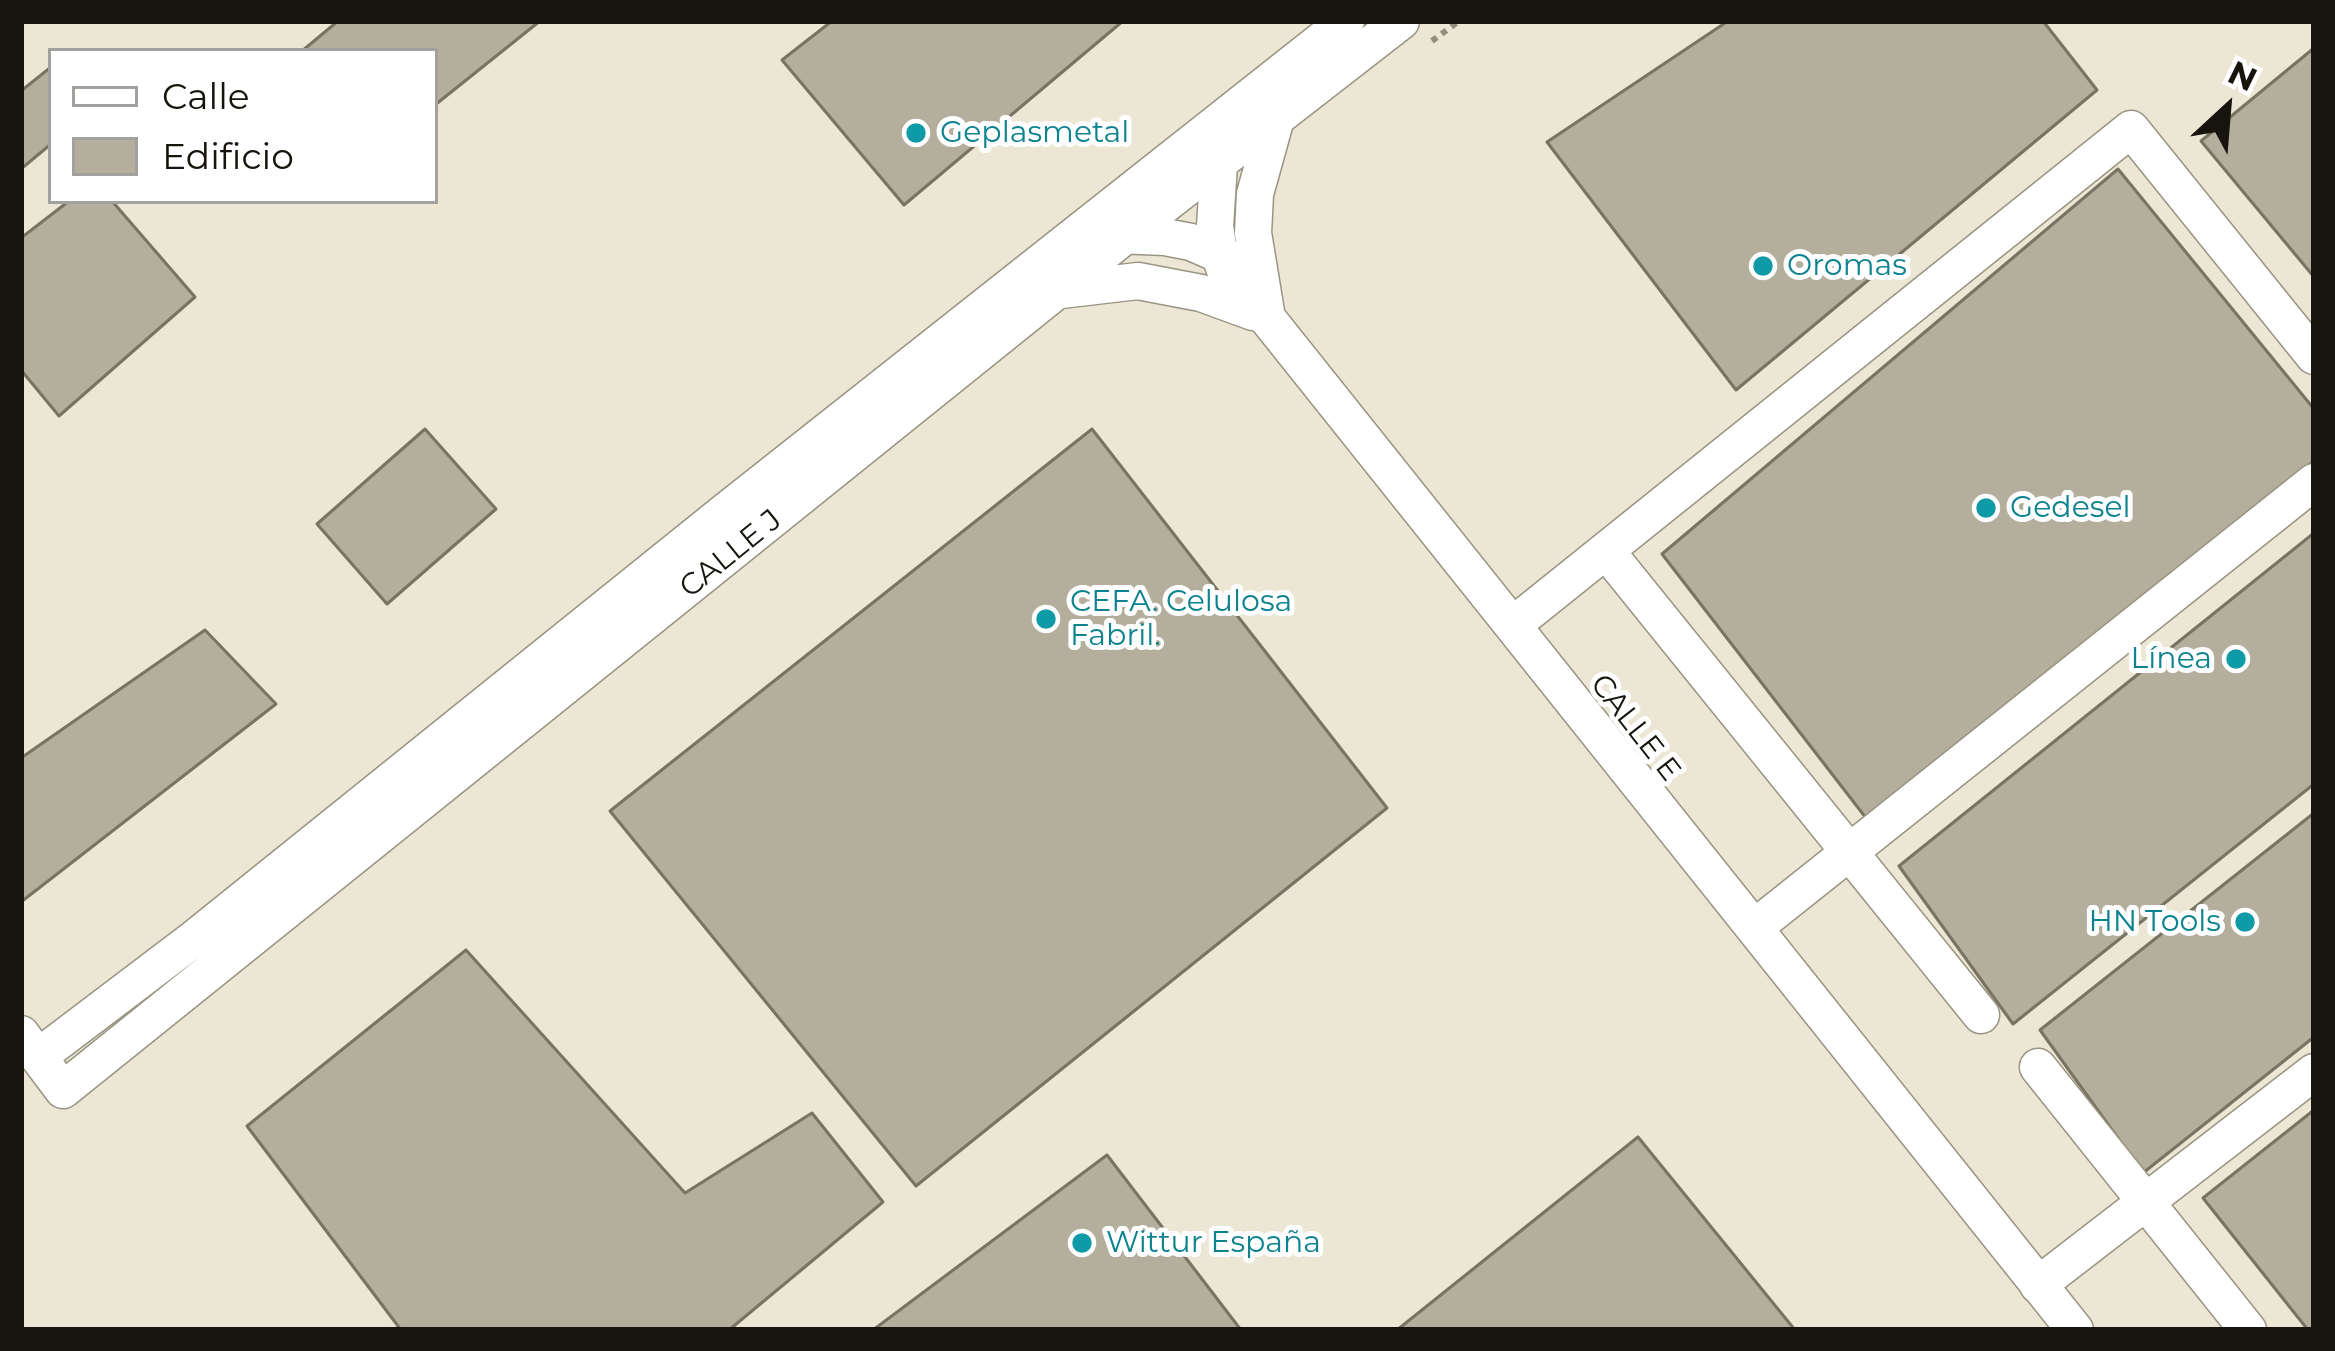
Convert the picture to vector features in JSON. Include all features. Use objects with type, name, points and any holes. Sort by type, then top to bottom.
[{"type":"street","name":"CALLE J","points":[[1346,21],[725,511],[195,938],[30,1046],[63,1090],[1127,234],[1401,21]]},
{"type":"street","points":[[1223,122],[1217,165],[1219,253],[1230,285],[1267,318]]},
{"type":"street","name":"CALLE E","points":[[1275,122],[1254,205],[1256,271],[1267,318],[2075,1330]]},
{"type":"street","points":[[1513,625],[2131,129],[2314,356]]},
{"type":"street","points":[[1076,236],[1165,237],[1219,253],[1256,271]]},
{"type":"street","points":[[1059,291],[1138,281],[1170,284],[1267,318]]},
{"type":"street","points":[[1754,928],[2314,482]]},
{"type":"street","points":[[1607,552],[1981,1015]]},
{"type":"street","points":[[2038,1067],[2248,1330]]},
{"type":"street","points":[[2038,1285],[2314,1072]]},
{"type":"building","points":[[338,21],[540,21],[438,103],[438,48],[306,48]]},
{"type":"building","name":"Geplasmetal","points":[[832,21],[1123,21],[904,205],[782,60]]},
{"type":"building","name":"Oromas","points":[[1728,21],[2043,21],[2097,90],[1736,390],[1547,142]]},
{"type":"building","points":[[2314,48],[2314,277],[2201,141]]},
{"type":"building","points":[[48,69],[48,146],[21,169],[21,91]]},
{"type":"building","name":"Gedesel","points":[[2118,169],[2314,409],[2314,461],[1866,818],[1662,554]]},
{"type":"building","points":[[65,204],[115,204],[195,297],[59,416],[21,370],[21,238]]},
{"type":"building","points":[[425,429],[496,509],[387,604],[317,524]]},
{"type":"building","name":"CEFA. Celulosa Fabril.","points":[[1092,429],[1387,808],[916,1186],[610,811]]},
{"type":"building","name":"Línea","points":[[2314,533],[2314,784],[2013,1024],[1899,866]]},
{"type":"building","points":[[205,630],[276,704],[21,902],[21,758]]},
{"type":"building","name":"HN Tools","points":[[2314,813],[2314,1037],[2143,1173],[2040,1030]]},
{"type":"building","points":[[466,950],[685,1193],[812,1113],[883,1202],[729,1330],[401,1330],[247,1126]]},
{"type":"building","points":[[2314,1110],[2314,1330],[2308,1330],[2203,1198]]},
{"type":"building","points":[[1638,1137],[1795,1330],[1397,1330]]},
{"type":"building","name":"Wittur España","points":[[1107,1155],[1241,1330],[873,1330]]},
{"type":"place","name":"Geplasmetal","points":[[916,133]]},
{"type":"place","name":"Oromas","points":[[1763,266]]},
{"type":"place","name":"Gedesel","points":[[1986,508]]},
{"type":"place","name":"CEFA. Celulosa Fabril.","points":[[1046,619]]},
{"type":"place","name":"Línea","points":[[2236,659]]},
{"type":"place","name":"HN Tools","points":[[2245,922]]},
{"type":"place","name":"Wittur España","points":[[1082,1243]]}]
